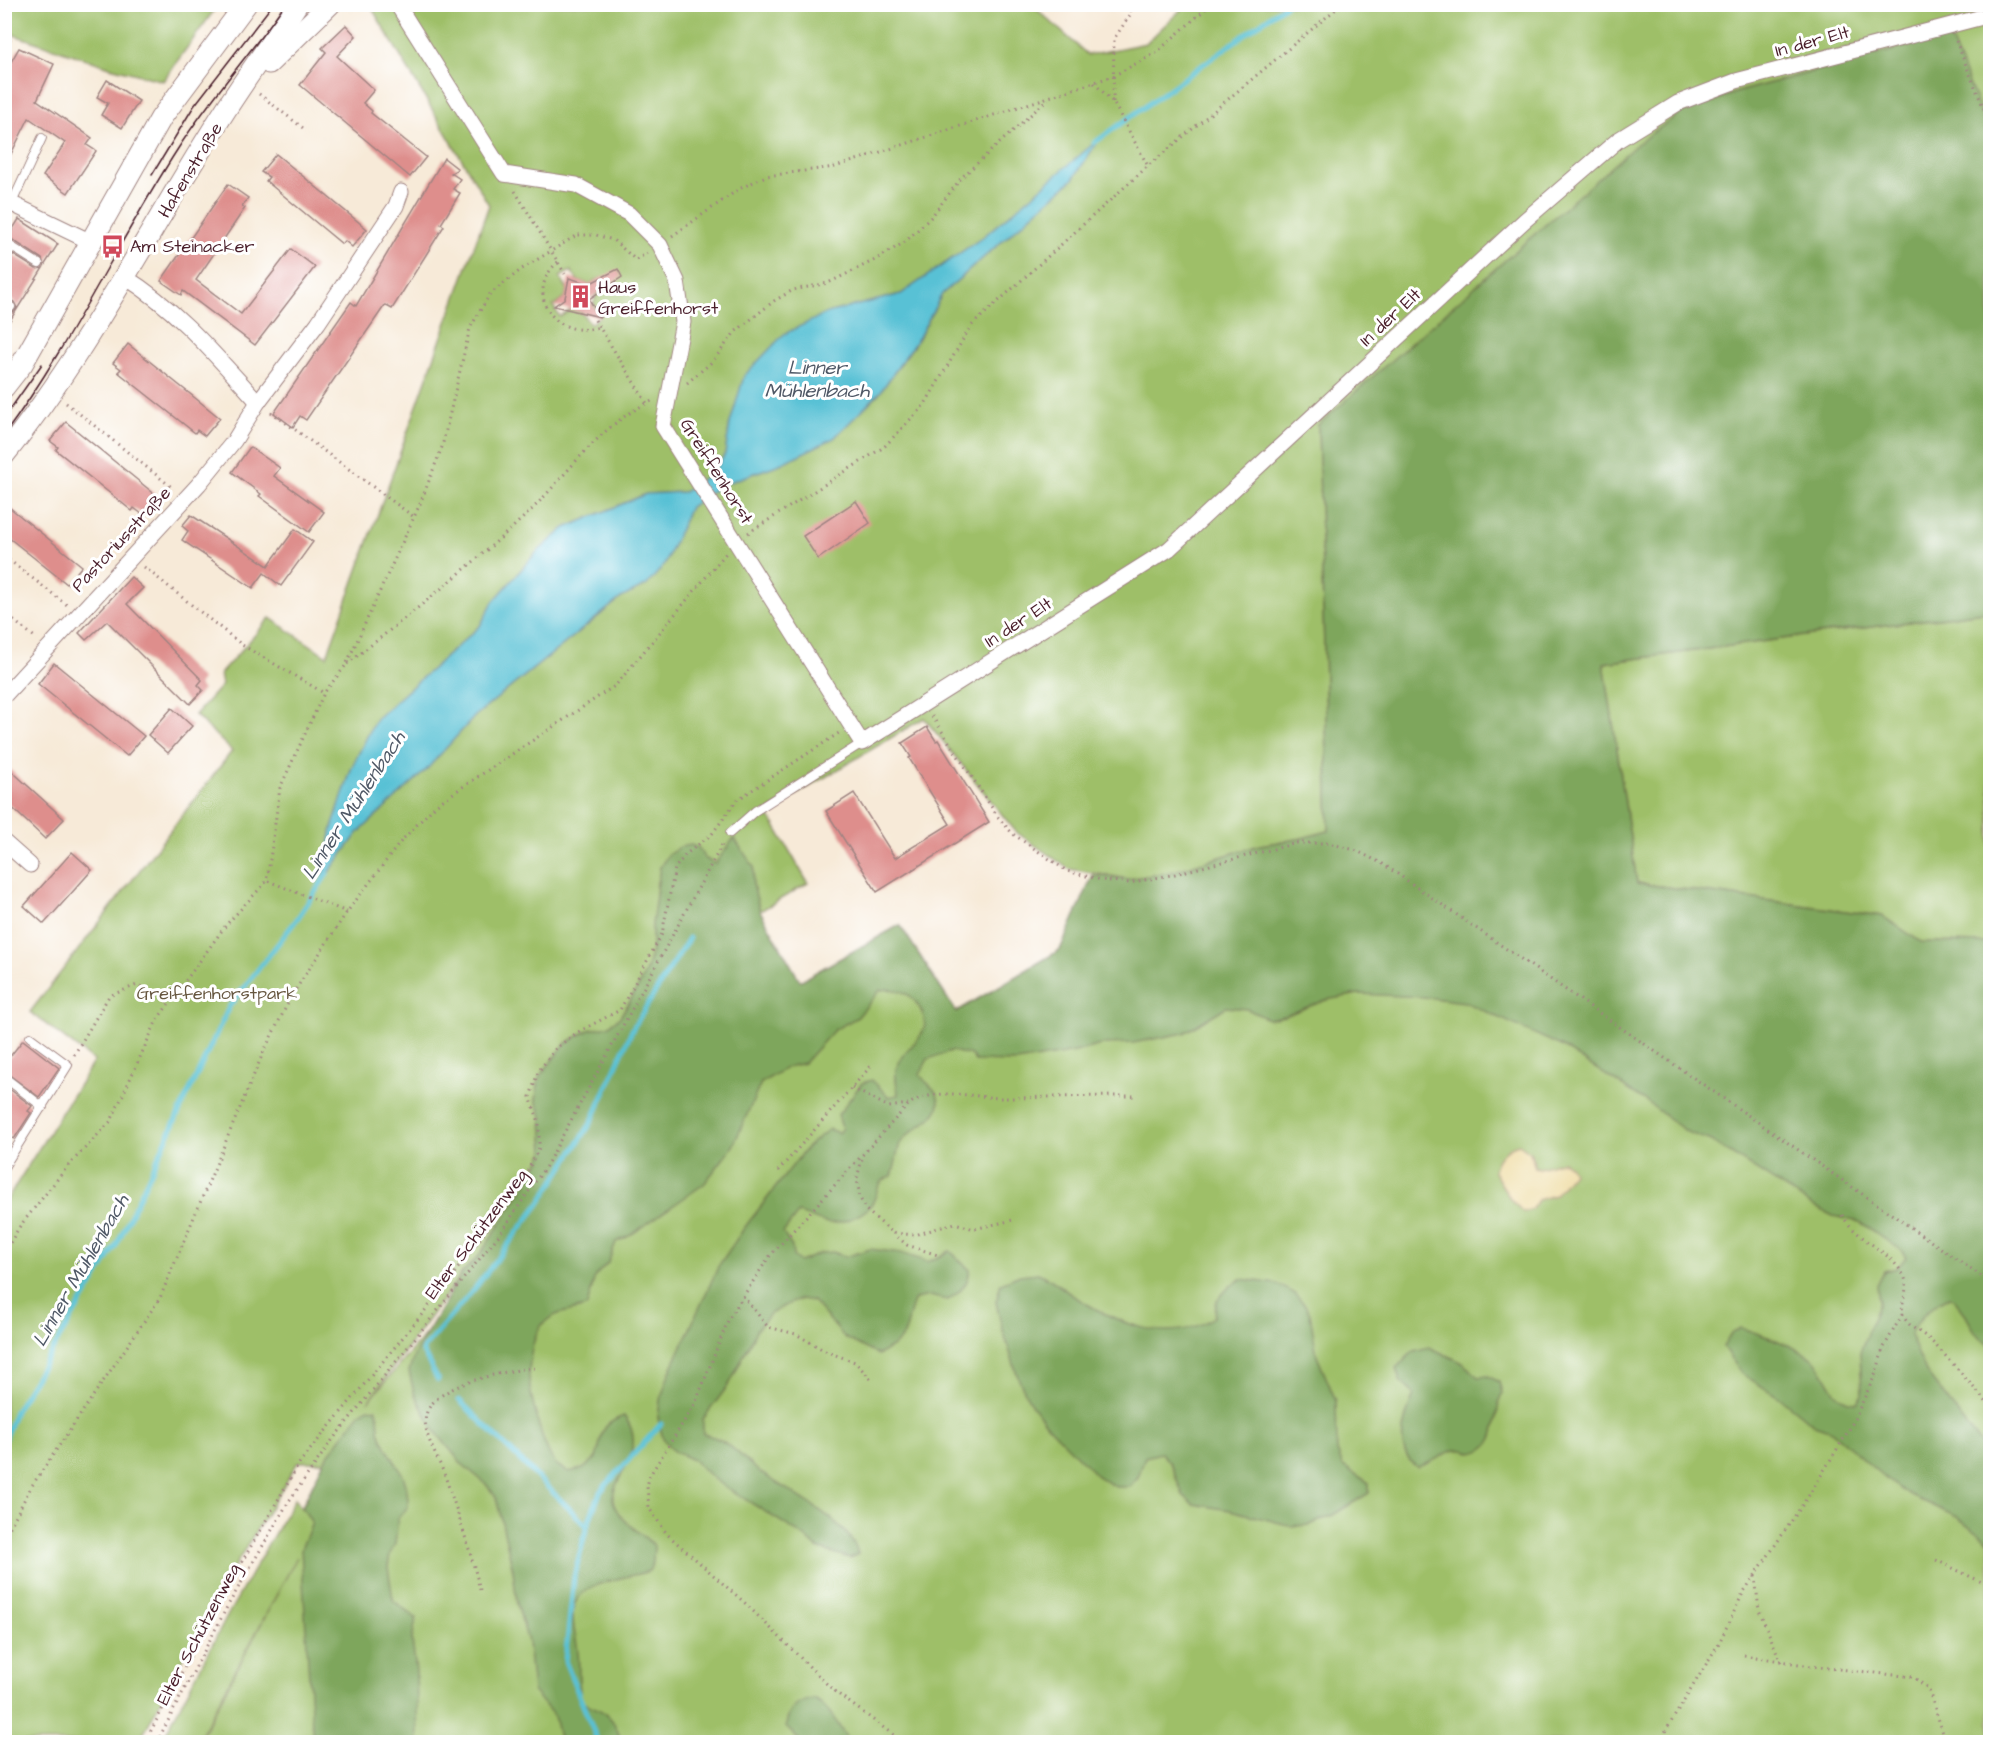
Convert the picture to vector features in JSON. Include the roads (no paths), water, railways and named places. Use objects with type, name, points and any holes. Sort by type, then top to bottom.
[{"type":"main road","points":[[4,387],[22,364],[161,118],[246,4]]},
{"type":"main road","name":"Hafenstraße","points":[[4,455],[54,387],[125,277],[228,107],[297,4]]},
{"type":"main road","points":[[228,107],[330,4]]},
{"type":"street","name":"Greiffenhorst","points":[[397,4],[504,174],[576,185],[629,214],[660,245],[677,281],[683,322],[663,426],[737,540],[862,743]]},
{"type":"street","name":"In der Elt","points":[[862,743],[1169,549],[1524,221],[1618,140],[1678,103],[1736,81],[1990,15]]},
{"type":"street","name":"Pastoriusstraße","points":[[4,696],[186,498],[234,441],[258,402],[318,324],[396,206],[401,192]]},
{"type":"street","points":[[8,202],[92,242]]},
{"type":"street","points":[[125,277],[166,307],[205,342],[258,402]]},
{"type":"street","points":[[4,842],[30,865]]},
{"type":"lane","points":[[4,220],[8,202],[42,138]]},
{"type":"lane","points":[[4,242],[39,264]]},
{"type":"lane","points":[[730,833],[755,811],[862,743]]},
{"type":"lane","points":[[4,1167],[68,1065],[30,1037]]},
{"type":"lane","points":[[4,1077],[43,1107]]},
{"type":"lane","points":[[4,1147],[13,1154]]},
{"type":"water","name":"Linner Mühlenbach","points":[[1099,139],[1073,179],[942,294],[919,337],[881,391],[834,438],[780,464],[721,485],[690,507],[664,565],[647,585],[621,598],[475,716],[426,770],[358,833],[323,880],[332,828],[352,767],[376,719],[480,626],[493,602],[535,554],[565,528],[646,494],[684,492],[715,470],[725,454],[730,423],[744,376],[784,334],[827,313],[901,294],[983,237]]},
{"type":"waterway","name":"Linner Mühlenbach","points":[[1094,143],[1287,4]]},
{"type":"waterway","name":"Linner Mühlenbach","points":[[4,1441],[15,1411],[117,1244],[229,1007],[297,919],[327,874]]},
{"type":"waterway","points":[[438,1380],[422,1350],[475,1288],[539,1204],[591,1123],[633,1028],[689,938]]},
{"type":"waterway","points":[[459,1400],[587,1526]]},
{"type":"waterway","points":[[598,1742],[565,1661],[574,1577],[587,1526],[600,1492],[661,1424]]},
{"type":"tram line","points":[[152,175],[194,106],[273,4]]},
{"type":"tram line","points":[[4,435],[73,329],[179,147],[204,110],[285,4]]},
{"type":"tram line","points":[[4,418],[42,364]]},
{"type":"place","name":"Am Steinacker","points":[[112,246]]},
{"type":"place","name":"Haus Greiffenhorst","points":[[580,297]]},
{"type":"park label","name":"Greiffenhorstpark","points":[[217,993]]}]
